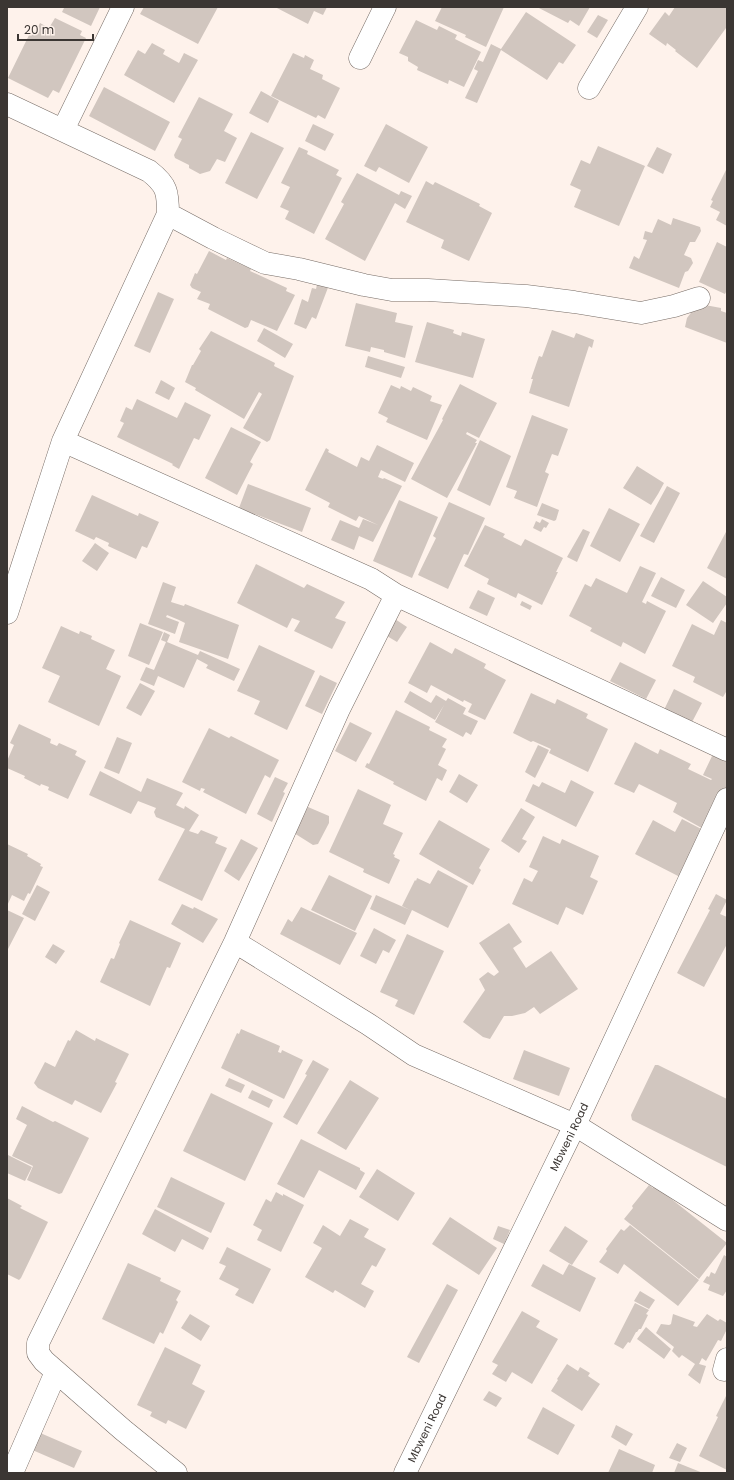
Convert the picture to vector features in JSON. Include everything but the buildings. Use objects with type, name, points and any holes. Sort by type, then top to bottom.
[{"type":"street","points":[[63,130],[123,7]]},
{"type":"street","points":[[360,58],[384,7]]},
{"type":"street","points":[[590,88],[637,7]]},
{"type":"street","points":[[7,104],[149,171],[160,180],[164,186],[168,199],[168,214],[63,441],[7,613]]},
{"type":"street","points":[[168,214],[265,262],[392,290],[428,290],[526,296],[641,313],[674,306],[699,298]]},
{"type":"street","points":[[63,441],[371,579],[396,595],[727,750]]},
{"type":"street","points":[[176,1473],[122,1430],[44,1361],[38,1353],[38,1343],[235,942],[339,708],[396,595]]},
{"type":"street","name":"Mbweni Road","points":[[406,1473],[575,1126],[727,799]]},
{"type":"street","points":[[235,942],[368,1024],[414,1055],[575,1126],[727,1220]]},
{"type":"street","points":[[12,1473],[56,1372]]}]
